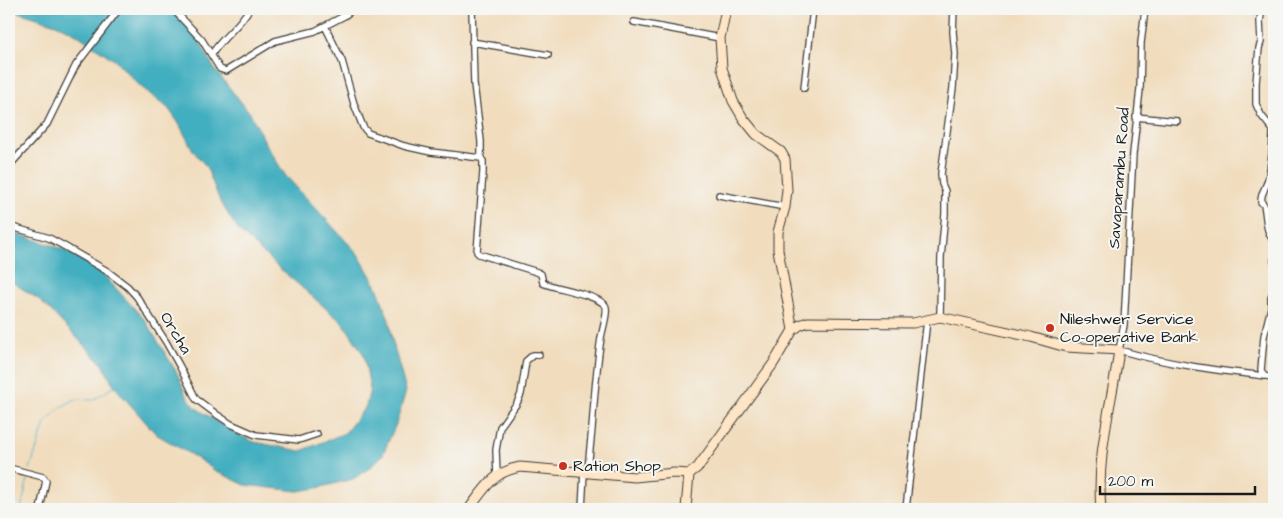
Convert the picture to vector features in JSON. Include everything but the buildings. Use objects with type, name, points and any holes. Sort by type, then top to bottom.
[{"type":"main road","points":[[726,9],[720,38],[722,68],[733,101],[743,118],[756,134],[781,152],[785,159],[787,173],[785,207],[778,232],[778,250],[793,330]]},
{"type":"main road","points":[[469,509],[497,476],[508,470],[520,467],[635,477],[674,473],[689,474],[698,467],[773,364],[793,330],[800,325],[808,322],[913,323],[940,317],[1031,337],[1066,348],[1119,350],[1101,459],[1101,509]]},
{"type":"main road","points":[[686,509],[689,474]]},
{"type":"street","points":[[9,166],[48,124],[76,64],[119,9]]},
{"type":"street","points":[[173,9],[202,40],[220,70],[226,71],[275,41],[325,26],[354,9]]},
{"type":"street","points":[[212,54],[218,44],[240,22],[249,9]]},
{"type":"street","points":[[472,9],[474,84],[481,141],[481,158],[483,161],[477,252],[537,272],[541,274],[543,283],[601,302],[607,309],[595,381],[594,414],[582,509]]},
{"type":"street","points":[[804,88],[813,9]]},
{"type":"street","points":[[940,317],[941,257],[945,214],[945,190],[941,174],[954,88],[954,9]]},
{"type":"street","name":"Savaparambu Road","points":[[1119,350],[1124,325],[1133,154],[1140,89],[1141,43],[1145,9]]},
{"type":"street","points":[[1262,9],[1256,104],[1261,115],[1273,130],[1272,160],[1267,182],[1261,193],[1261,202],[1264,205],[1266,227],[1274,241]]},
{"type":"street","points":[[634,22],[720,38]]},
{"type":"street","points":[[325,26],[342,61],[354,104],[363,127],[368,133],[404,146],[431,152],[481,158]]},
{"type":"street","points":[[472,42],[548,55]]},
{"type":"street","points":[[1136,117],[1177,121]]},
{"type":"street","points":[[719,195],[785,207]]},
{"type":"street","name":"Orcha","points":[[9,226],[49,238],[62,244],[107,271],[128,287],[137,297],[166,342],[196,399],[216,414],[231,424],[256,435],[298,440],[317,434]]},
{"type":"street","points":[[1264,376],[1261,370],[1264,336],[1274,290]]},
{"type":"street","points":[[906,509],[926,320]]},
{"type":"street","points":[[1119,350],[1160,361],[1222,372],[1274,377]]},
{"type":"street","points":[[497,476],[496,450],[500,427],[517,403],[526,361],[533,355],[539,355]]},
{"type":"street","points":[[9,468],[43,477],[46,481],[40,509]]},
{"type":"water","points":[[9,9],[171,9],[198,38],[215,70],[250,113],[285,175],[358,254],[377,287],[389,320],[392,339],[406,391],[396,424],[382,456],[368,469],[353,479],[298,491],[245,485],[214,470],[156,434],[120,393],[103,365],[38,299],[9,280],[9,231],[60,248],[99,270],[145,320],[177,373],[186,395],[196,408],[235,433],[254,442],[301,451],[345,433],[366,406],[370,389],[364,355],[344,324],[238,230],[220,201],[206,166],[194,152],[168,108],[140,86],[116,61],[73,32],[56,24]]},
{"type":"waterway","points":[[30,469],[45,423],[61,407],[76,399],[93,400],[115,386]]},
{"type":"waterway","points":[[21,509],[28,478]]},
{"type":"place","name":"Nileshwer Service Co-operative Bank","points":[[1050,328]]},
{"type":"place","name":"Ration Shop","points":[[563,466]]}]
